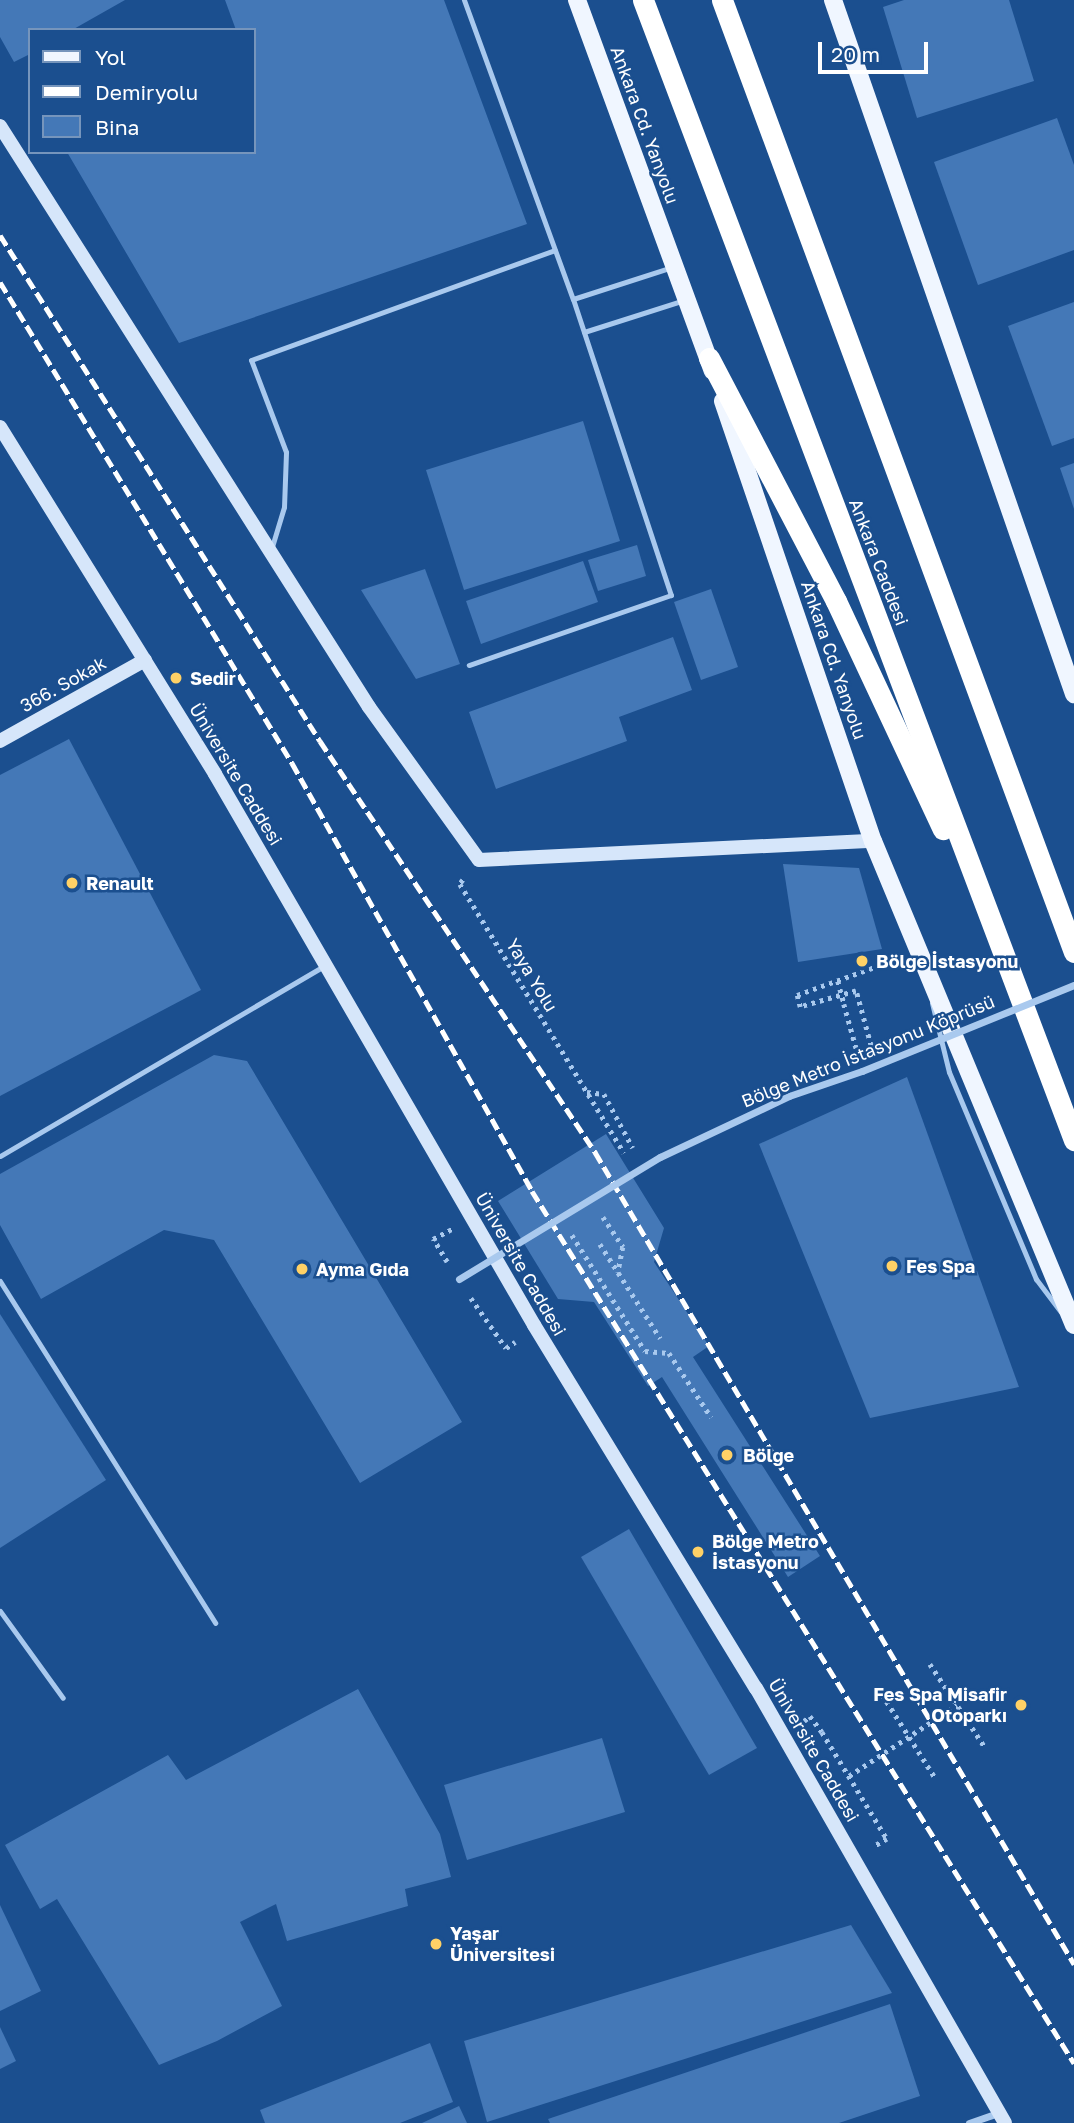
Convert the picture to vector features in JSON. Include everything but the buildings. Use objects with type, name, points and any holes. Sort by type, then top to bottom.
[{"type":"highway","name":"Ankara Caddesi","points":[[643,0],[1074,1140]]},
{"type":"highway","points":[[722,0],[1074,952]]},
{"type":"highway","points":[[709,358],[836,601],[1011,974]]},
{"type":"main road","name":"Ankara Cd. Yanyolu","points":[[577,0],[709,358],[873,841],[1074,1327]]},
{"type":"main road","points":[[833,0],[1074,694]]},
{"type":"main road","points":[[0,126],[369,707],[479,860],[873,841]]},
{"type":"main road","name":"Üniversite Caddesi","points":[[0,427],[145,660],[471,1217],[756,1688],[1005,2119]]},
{"type":"main road","name":"366. Sokak","points":[[0,741],[145,660]]},
{"type":"street","name":"Bölge Metro İstasyonu Köprüsü","points":[[459,1279],[660,1157],[789,1096],[1074,985]]},
{"type":"street","points":[[969,2123],[1005,2119]]},
{"type":"lane","points":[[464,0],[573,299],[671,595],[469,665]]},
{"type":"lane","points":[[270,551],[284,507],[286,452],[251,360],[555,250]]},
{"type":"lane","points":[[573,299],[675,266]]},
{"type":"lane","points":[[583,332],[687,299]]},
{"type":"lane","points":[[0,1156],[325,965]]},
{"type":"lane","points":[[0,1281],[215,1623]]},
{"type":"lane","points":[[0,1611],[63,1698]]},
{"type":"path","name":"Yaya Yolu","points":[[479,860],[460,884],[625,1155]]},
{"type":"path","points":[[867,971],[797,995],[800,1006],[856,990],[872,1049],[885,1045]]},
{"type":"path","points":[[838,981],[858,1056]]},
{"type":"path","points":[[587,1092],[604,1094],[634,1149]]},
{"type":"path","points":[[591,1199],[623,1247],[618,1273]]},
{"type":"path","points":[[449,1266],[433,1239],[471,1217]]},
{"type":"path","points":[[561,1218],[645,1351],[669,1353],[711,1417]]},
{"type":"path","points":[[600,1244],[660,1338]]},
{"type":"path","points":[[465,1288],[494,1333]]},
{"type":"path","points":[[930,1664],[985,1747]]},
{"type":"path","points":[[882,1695],[936,1779]]},
{"type":"path","points":[[849,1776],[957,1705]]},
{"type":"path","points":[[822,1732],[876,1821]]},
{"type":"railway","points":[[0,235],[320,741],[595,1152],[1074,1964]]},
{"type":"railway","points":[[0,282],[292,763],[532,1191],[1074,2063]]},
{"type":"place","name":"Sedir","points":[[176,678]]},
{"type":"place","name":"Renault","points":[[72,883]]},
{"type":"place","name":"Bölge İstasyonu","points":[[862,961]]},
{"type":"place","name":"Fes Spa","points":[[892,1266]]},
{"type":"place","name":"Ayma Gıda","points":[[302,1269]]},
{"type":"place","name":"Bölge","points":[[727,1455]]},
{"type":"place","name":"Bölge Metro İstasyonu","points":[[698,1552]]},
{"type":"place","name":"Fes Spa Misafir Otoparkı","points":[[1021,1705]]},
{"type":"place","name":"Yaşar Üniversitesi","points":[[436,1944]]}]
